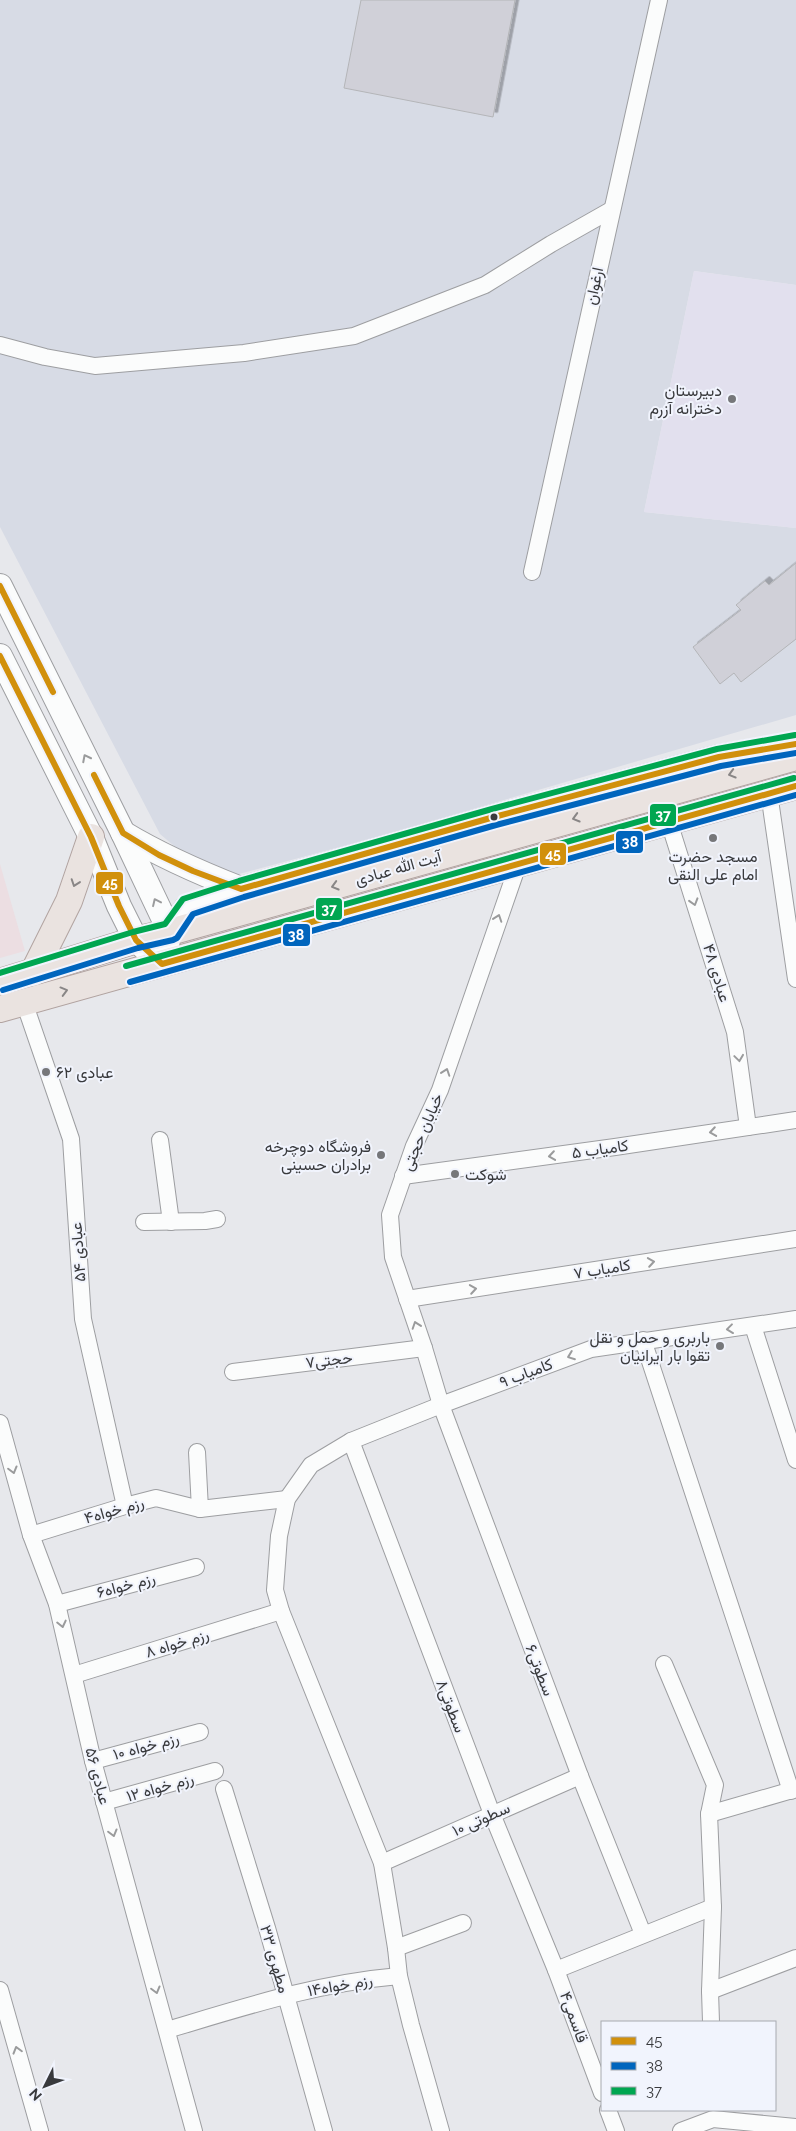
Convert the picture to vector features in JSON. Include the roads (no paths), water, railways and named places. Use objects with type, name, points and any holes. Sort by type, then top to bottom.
[{"type":"main road","points":[[0,586],[170,932]]},
{"type":"main road","points":[[0,656],[91,837],[136,940],[162,964],[170,932],[187,907],[241,889],[494,817],[709,760],[796,744]]},
{"type":"main road","name":"آیت الله عبادی","points":[[0,982],[136,940],[784,760],[796,753]]},
{"type":"main road","name":"آیت الله عبادی","points":[[12,1005],[796,786]]},
{"type":"main road","points":[[123,833],[159,854],[241,889]]},
{"type":"main road","points":[[33,973],[68,901],[91,837]]},
{"type":"street","name":"ارغوان","points":[[532,572],[659,0]]},
{"type":"street","points":[[0,345],[45,357],[95,366],[244,353],[354,336],[485,285],[550,244],[611,210]]},
{"type":"street","points":[[769,794],[796,979]]},
{"type":"street","name":"عبادی ۴۸","points":[[669,822],[735,1032],[748,1127]]},
{"type":"street","name":"خیابان حجتی","points":[[440,1405],[424,1348],[393,1256],[390,1215],[403,1176],[440,1090],[519,862]]},
{"type":"street","name":"عبادی ۵۴","points":[[12,1005],[71,1139],[83,1319],[125,1506]]},
{"type":"street","name":"کامیاب ۵","points":[[403,1176],[605,1149],[796,1120]]},
{"type":"street","points":[[160,1140],[171,1222]]},
{"type":"street","points":[[144,1222],[205,1221],[217,1219]]},
{"type":"street","name":"کامیاب ۷","points":[[407,1299],[796,1239]]},
{"type":"street","name":"کامیاب ۹","points":[[287,1499],[311,1465],[351,1441],[440,1405],[591,1349],[796,1319]]},
{"type":"street","points":[[753,1326],[796,1460]]},
{"type":"street","points":[[643,1340],[794,1790],[709,1814]]},
{"type":"street","name":"حجتی۷","points":[[233,1372],[424,1348]]},
{"type":"street","name":"سطوتی۶","points":[[440,1405],[580,1776],[643,1934]]},
{"type":"street","name":"عبادی ۵۶","points":[[0,1423],[31,1535],[57,1604],[93,1761],[194,2131]]},
{"type":"street","name":"سطوتی۸","points":[[351,1441],[492,1814],[556,1970]]},
{"type":"street","points":[[197,1452],[200,1510]]},
{"type":"street","name":"رزم خواه۴","points":[[31,1535],[156,1498],[200,1510],[287,1499]]},
{"type":"street","points":[[287,1499],[279,1536],[275,1590],[281,1611],[382,1864],[399,1976],[441,2131]]},
{"type":"street","name":"رزم خواه۶","points":[[57,1604],[196,1567]]},
{"type":"street","name":"رزم خواه ۸","points":[[74,1675],[281,1611]]},
{"type":"street","points":[[664,1664],[715,1785],[709,1814],[713,1907],[710,1991],[711,2021]]},
{"type":"street","name":"رزم خواه ۱۰","points":[[93,1761],[200,1732]]},
{"type":"street","name":"رزم خواه ۱۲","points":[[104,1802],[215,1771]]},
{"type":"street","name":"سطوتی ۱۰","points":[[382,1864],[580,1776]]},
{"type":"street","name":"مطهری ۳۳","points":[[224,1789],[324,2131]]},
{"type":"street","points":[[556,1970],[713,1907]]},
{"type":"street","points":[[396,1948],[463,1923]]},
{"type":"street","points":[[710,1991],[796,1958]]},
{"type":"street","name":"قاسمی۴","points":[[556,1970],[601,2090]]},
{"type":"street","name":"رزم خواه۱۴","points":[[166,2030],[285,1994],[363,1979],[399,1976]]},
{"type":"street","points":[[0,1990],[40,2131]]},
{"type":"street","points":[[608,2111],[616,2131]]},
{"type":"street","points":[[681,2131],[713,2120],[796,2127]]},
{"type":"place","name":"دبیرستان دخترانه آزرم","points":[[732,399]]},
{"type":"place","name":"مسجد حضرت امام علی النقی","points":[[713,838]]},
{"type":"place","name":"عبادی ۶۲","points":[[46,1072]]},
{"type":"place","name":"فروشگاه دوچرخه برادران حسینی","points":[[381,1155]]},
{"type":"place","name":"شوكت","points":[[455,1174]]},
{"type":"place","name":"باربری و حمل و نقل تقوا بار ایرانیان","points":[[720,1346]]}]
